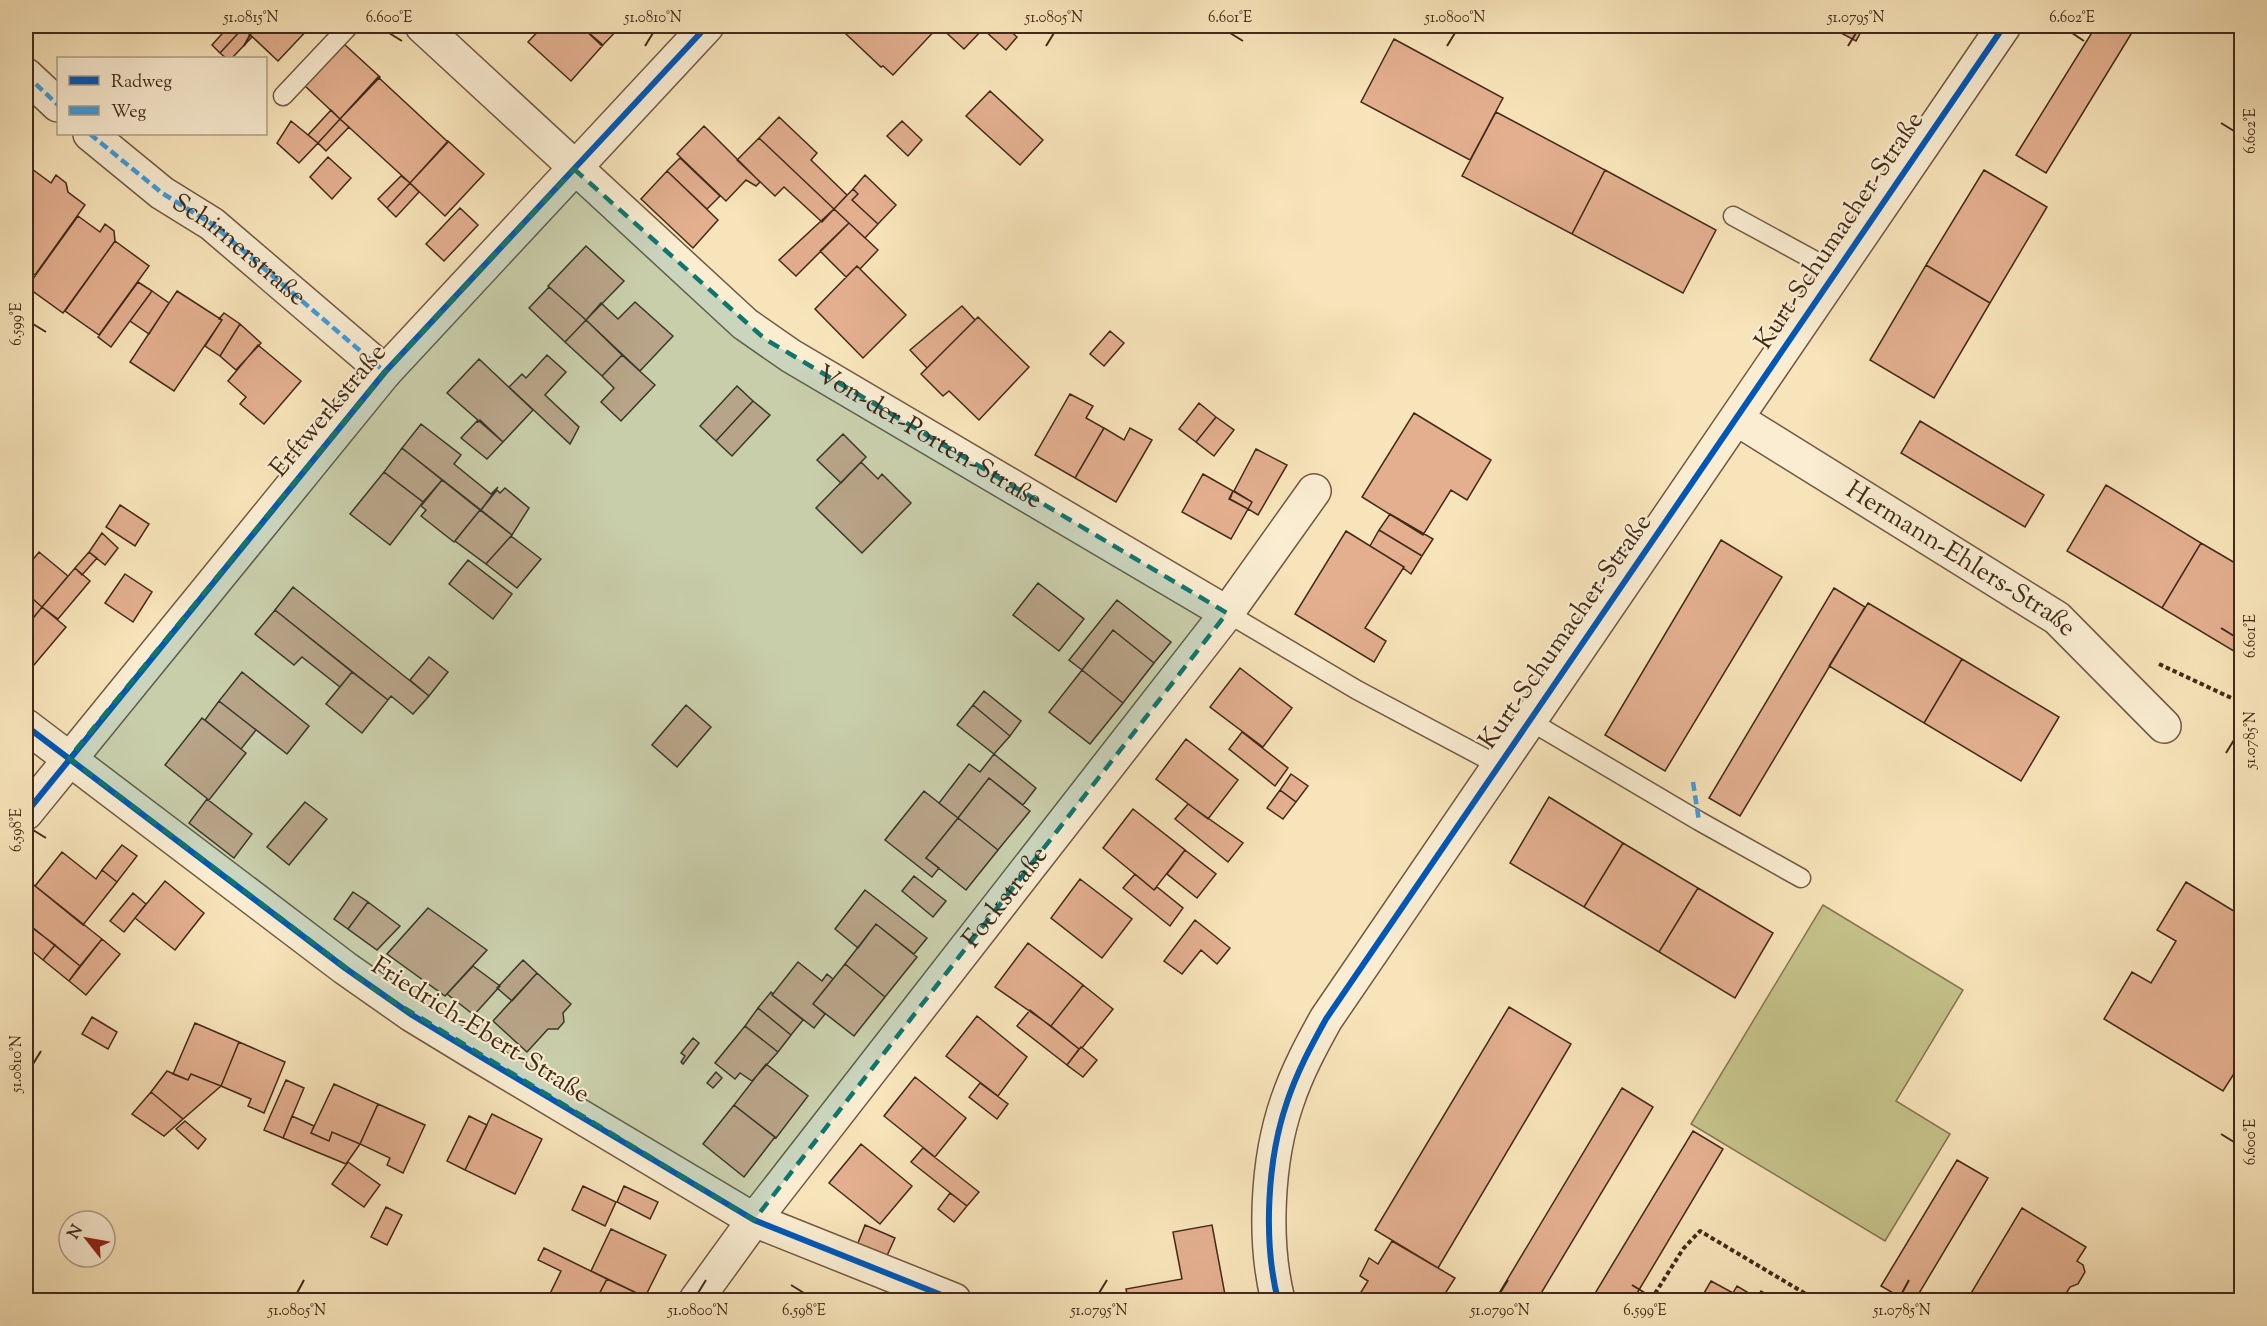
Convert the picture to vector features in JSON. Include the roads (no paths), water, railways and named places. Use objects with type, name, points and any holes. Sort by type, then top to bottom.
[{"type":"street","name":"Von-der-Porten-Straße","points":[[422,26],[706,290],[765,339],[1227,613]]},
{"type":"street","name":"Erftwerkstraße","points":[[26,813],[385,372],[707,26]]},
{"type":"street","name":"Kurt-Schumacher-Straße","points":[[1278,1300],[1273,1277],[1269,1233],[1270,1191],[1276,1147],[1286,1103],[1304,1060],[1326,1019],[1737,419],[1834,271],[2004,26]]},
{"type":"street","points":[[26,75],[57,104]]},
{"type":"street","name":"Schirnerstraße","points":[[91,135],[162,193],[212,224],[385,372]]},
{"type":"street","name":"Hermann-Ehlers-Straße","points":[[1737,419],[2057,618],[2164,726]]},
{"type":"street","name":"Fockstraße","points":[[696,1300],[754,1220],[1227,613],[1314,491]]},
{"type":"street","name":"Friedrich-Ebert-Straße","points":[[26,726],[378,992],[481,1058],[754,1220],[954,1300]]},
{"type":"lane","points":[[283,96],[349,26]]},
{"type":"lane","points":[[1733,216],[1834,271]]},
{"type":"lane","name":"Von-der-Porten-Straße","points":[[1227,613],[1357,690],[1498,765]]},
{"type":"lane","name":"Kurt-Schumacher-Straße","points":[[1530,721],[1699,821],[1801,878]]}]
